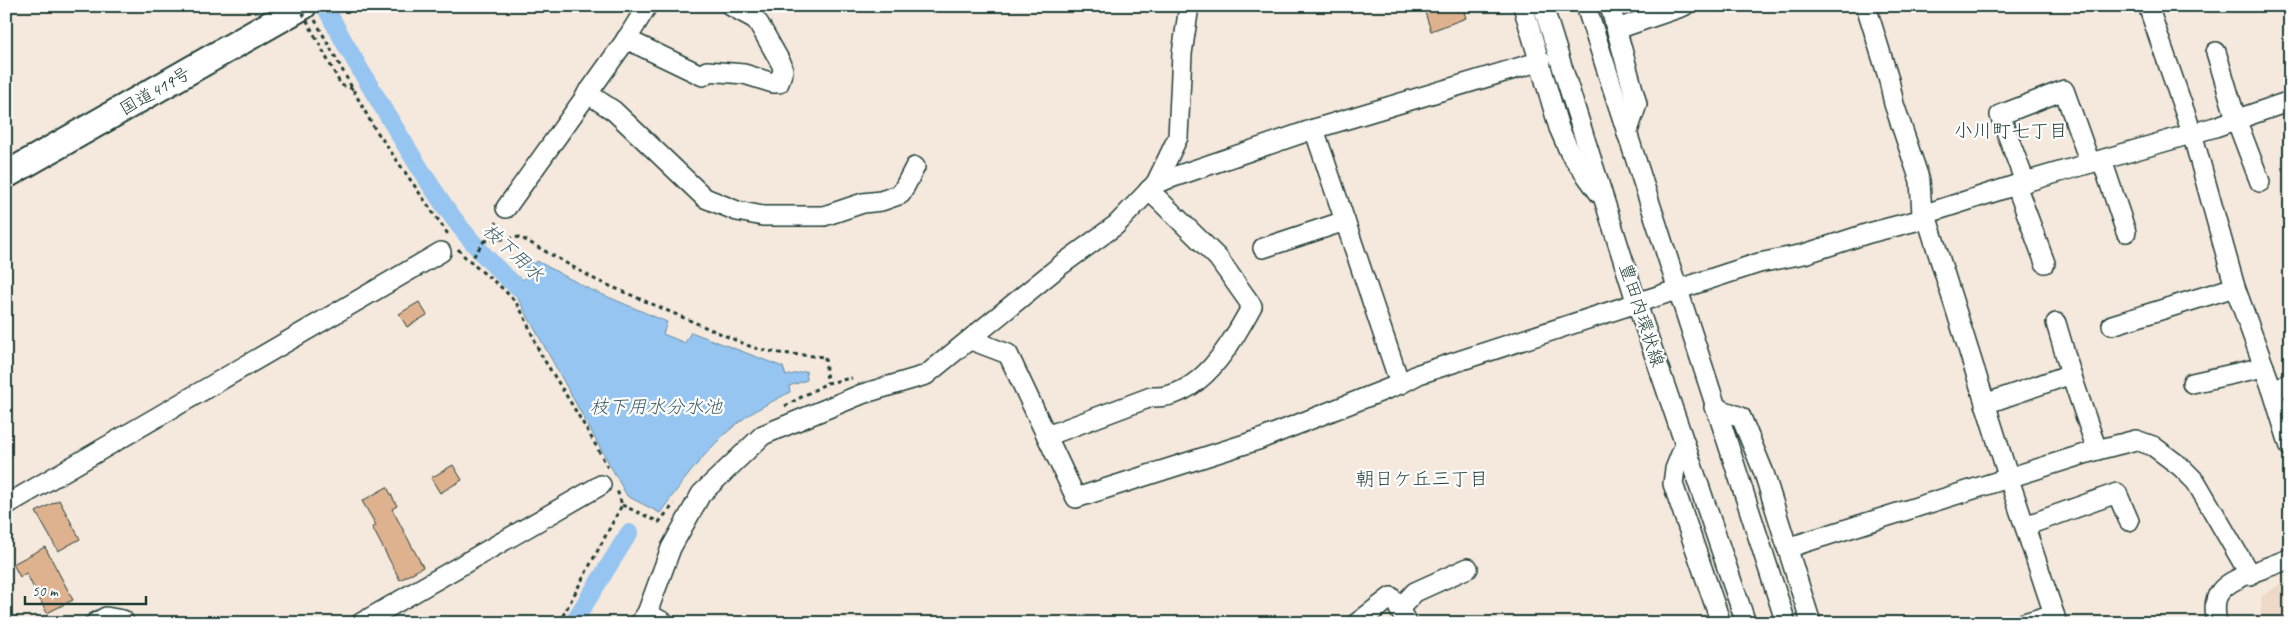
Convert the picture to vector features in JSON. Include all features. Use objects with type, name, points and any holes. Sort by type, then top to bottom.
[{"type":"highway","name":"国道419号","points":[[6,175],[308,10]]},
{"type":"street","points":[[506,208],[626,39],[647,6]]},
{"type":"street","points":[[626,39],[703,76],[707,71],[744,74],[779,83],[783,70],[782,66],[760,24],[755,18],[731,6]]},
{"type":"street","points":[[665,623],[644,618],[671,548],[701,494],[763,435],[862,394],[926,375],[1061,265],[1116,224],[1152,186],[1178,137],[1182,54],[1189,6]]},
{"type":"street","points":[[1523,6],[1541,61],[1559,128],[1570,153],[1580,169],[1605,199]]},
{"type":"street","name":"豊田内環状線","points":[[1543,6],[1638,304],[1746,623]]},
{"type":"street","points":[[1586,6],[1678,288],[1714,407],[1786,623]]},
{"type":"street","points":[[1610,6],[1618,29],[1637,104],[1627,134]]},
{"type":"street","points":[[1618,29],[1684,6]]},
{"type":"street","points":[[1866,6],[1889,80],[1894,104],[1920,181],[1924,217],[2056,618],[2024,623]]},
{"type":"street","points":[[2148,6],[2192,132],[2235,287],[2264,367],[2281,387],[2290,447]]},
{"type":"street","points":[[2216,52],[2236,119],[2260,182]]},
{"type":"street","points":[[1152,186],[1314,129],[1541,61]]},
{"type":"street","points":[[2045,263],[2000,115],[2064,90],[2126,232]]},
{"type":"street","points":[[587,93],[614,111],[705,198],[737,211],[763,216],[824,216],[863,203],[881,201],[900,194],[915,167]]},
{"type":"street","points":[[971,340],[1008,354],[1076,498],[1258,440],[1400,384],[1419,374],[1638,304],[1678,288],[1759,262],[1804,254],[1924,217],[2020,184],[2290,101]]},
{"type":"street","points":[[1314,129],[1400,384]]},
{"type":"street","points":[[1047,436],[1151,397],[1165,398],[1196,383],[1234,340],[1252,306],[1218,258],[1152,186]]},
{"type":"street","points":[[1263,248],[1345,221]]},
{"type":"street","points":[[6,505],[441,252]]},
{"type":"street","points":[[2112,325],[2235,287]]},
{"type":"street","points":[[2056,323],[2097,450]]},
{"type":"street","points":[[2192,383],[2264,367]]},
{"type":"street","points":[[1985,404],[2071,374]]},
{"type":"street","points":[[1714,407],[1741,417],[1764,473],[1808,618]]},
{"type":"street","points":[[1787,548],[2097,450],[2136,440],[2153,446],[2181,466],[2196,482],[2250,575]]},
{"type":"street","points":[[1686,444],[1675,469],[1673,484],[1722,623]]},
{"type":"street","points":[[361,623],[609,482]]},
{"type":"street","points":[[2025,526],[2117,493],[2128,521]]},
{"type":"street","points":[[2216,623],[2214,609],[2220,592],[2234,581],[2290,558]]},
{"type":"street","points":[[1357,623],[1415,592],[1468,568]]},
{"type":"street","points":[[95,623],[106,617],[123,620],[125,623]]},
{"type":"path","points":[[299,6],[341,85],[353,90]]},
{"type":"path","points":[[308,10],[373,126],[469,262],[483,272],[516,303],[543,356],[567,394],[622,505],[659,522],[677,501]]},
{"type":"path","points":[[469,262],[488,235]]},
{"type":"path","points":[[484,241],[520,237],[596,280],[754,348],[778,353],[825,357],[827,383]]},
{"type":"path","points":[[777,410],[827,383],[855,378]]},
{"type":"path","points":[[559,623],[622,505]]},
{"type":"shaded area","points":[[2290,578],[2290,623],[2260,623],[2262,596]]},
{"type":"water","name":"枝下用水分水池","points":[[525,257],[535,264],[537,261],[587,288],[667,322],[663,334],[685,343],[691,332],[783,367],[786,376],[806,371],[807,380],[789,386],[790,392],[747,416],[734,426],[689,473],[660,513],[627,496],[516,295],[517,292],[499,279],[506,269],[524,280],[530,271],[520,263]]},
{"type":"building","points":[[1423,6],[1462,6],[1466,18],[1431,31]]},
{"type":"building","points":[[419,302],[427,315],[407,327],[399,314]]},
{"type":"building","points":[[453,465],[462,480],[440,493],[431,478]]},
{"type":"building","points":[[387,487],[397,506],[392,509],[423,567],[400,580],[372,527],[376,525],[362,501]]},
{"type":"building","points":[[59,500],[80,539],[58,551],[36,512]]},
{"type":"building","points":[[45,547],[73,600],[47,613],[26,573],[20,577],[13,564]]},
{"type":"waterway","name":"枝下用水","points":[[325,6],[363,75],[416,163],[446,208],[480,250],[519,288]]},
{"type":"waterway","name":"枝下用水","points":[[573,623],[629,533]]},
{"type":"district","name":"小川町七丁目","points":[[2011,130]]},
{"type":"district","name":"朝日ケ丘三丁目","points":[[1422,478]]}]
